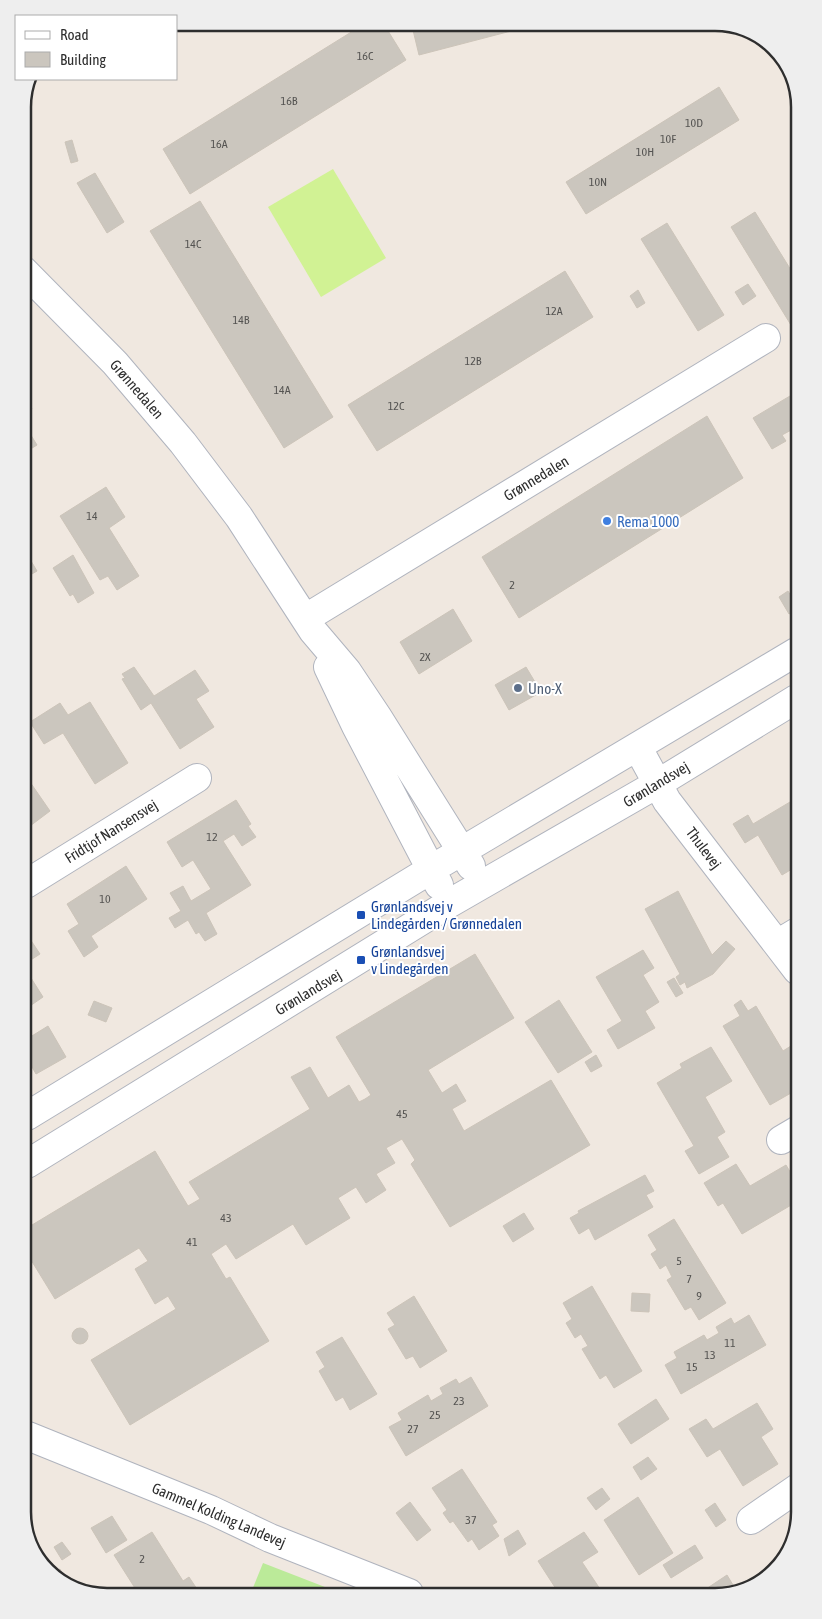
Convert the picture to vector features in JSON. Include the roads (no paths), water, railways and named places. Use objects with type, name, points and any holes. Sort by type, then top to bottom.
[{"type":"street","name":"Grønnedalen","points":[[31,278],[115,363],[184,443],[239,517],[309,625],[357,686],[482,885]]},
{"type":"street","name":"Grønnedalen","points":[[309,625],[766,338]]},
{"type":"street","name":"Grønnedalen","points":[[309,625],[337,688],[430,870],[450,903]]},
{"type":"street","points":[[31,1114],[361,915],[430,870],[638,748],[791,655]]},
{"type":"street","name":"Grønlandsvej","points":[[31,1162],[450,903],[657,784],[791,702]]},
{"type":"street","name":"Thulevej","points":[[638,748],[667,801],[787,938],[791,951]]},
{"type":"street","name":"Fridtjof Nansensvej","points":[[31,881],[197,778]]},
{"type":"street","name":"Gammel Kolding Landevej","points":[[31,1437],[211,1510],[270,1538],[396,1588]]},
{"type":"street","points":[[751,1520],[791,1492]]},
{"type":"place","name":"Rema 1000","points":[[607,521]]},
{"type":"place","name":"Uno-X","points":[[518,688]]},
{"type":"place","name":"Grønlandsvej v Lindegården / Grønnedalen","points":[[361,915]]},
{"type":"place","name":"Grønlandsvej v Lindegården","points":[[361,960]]}]
